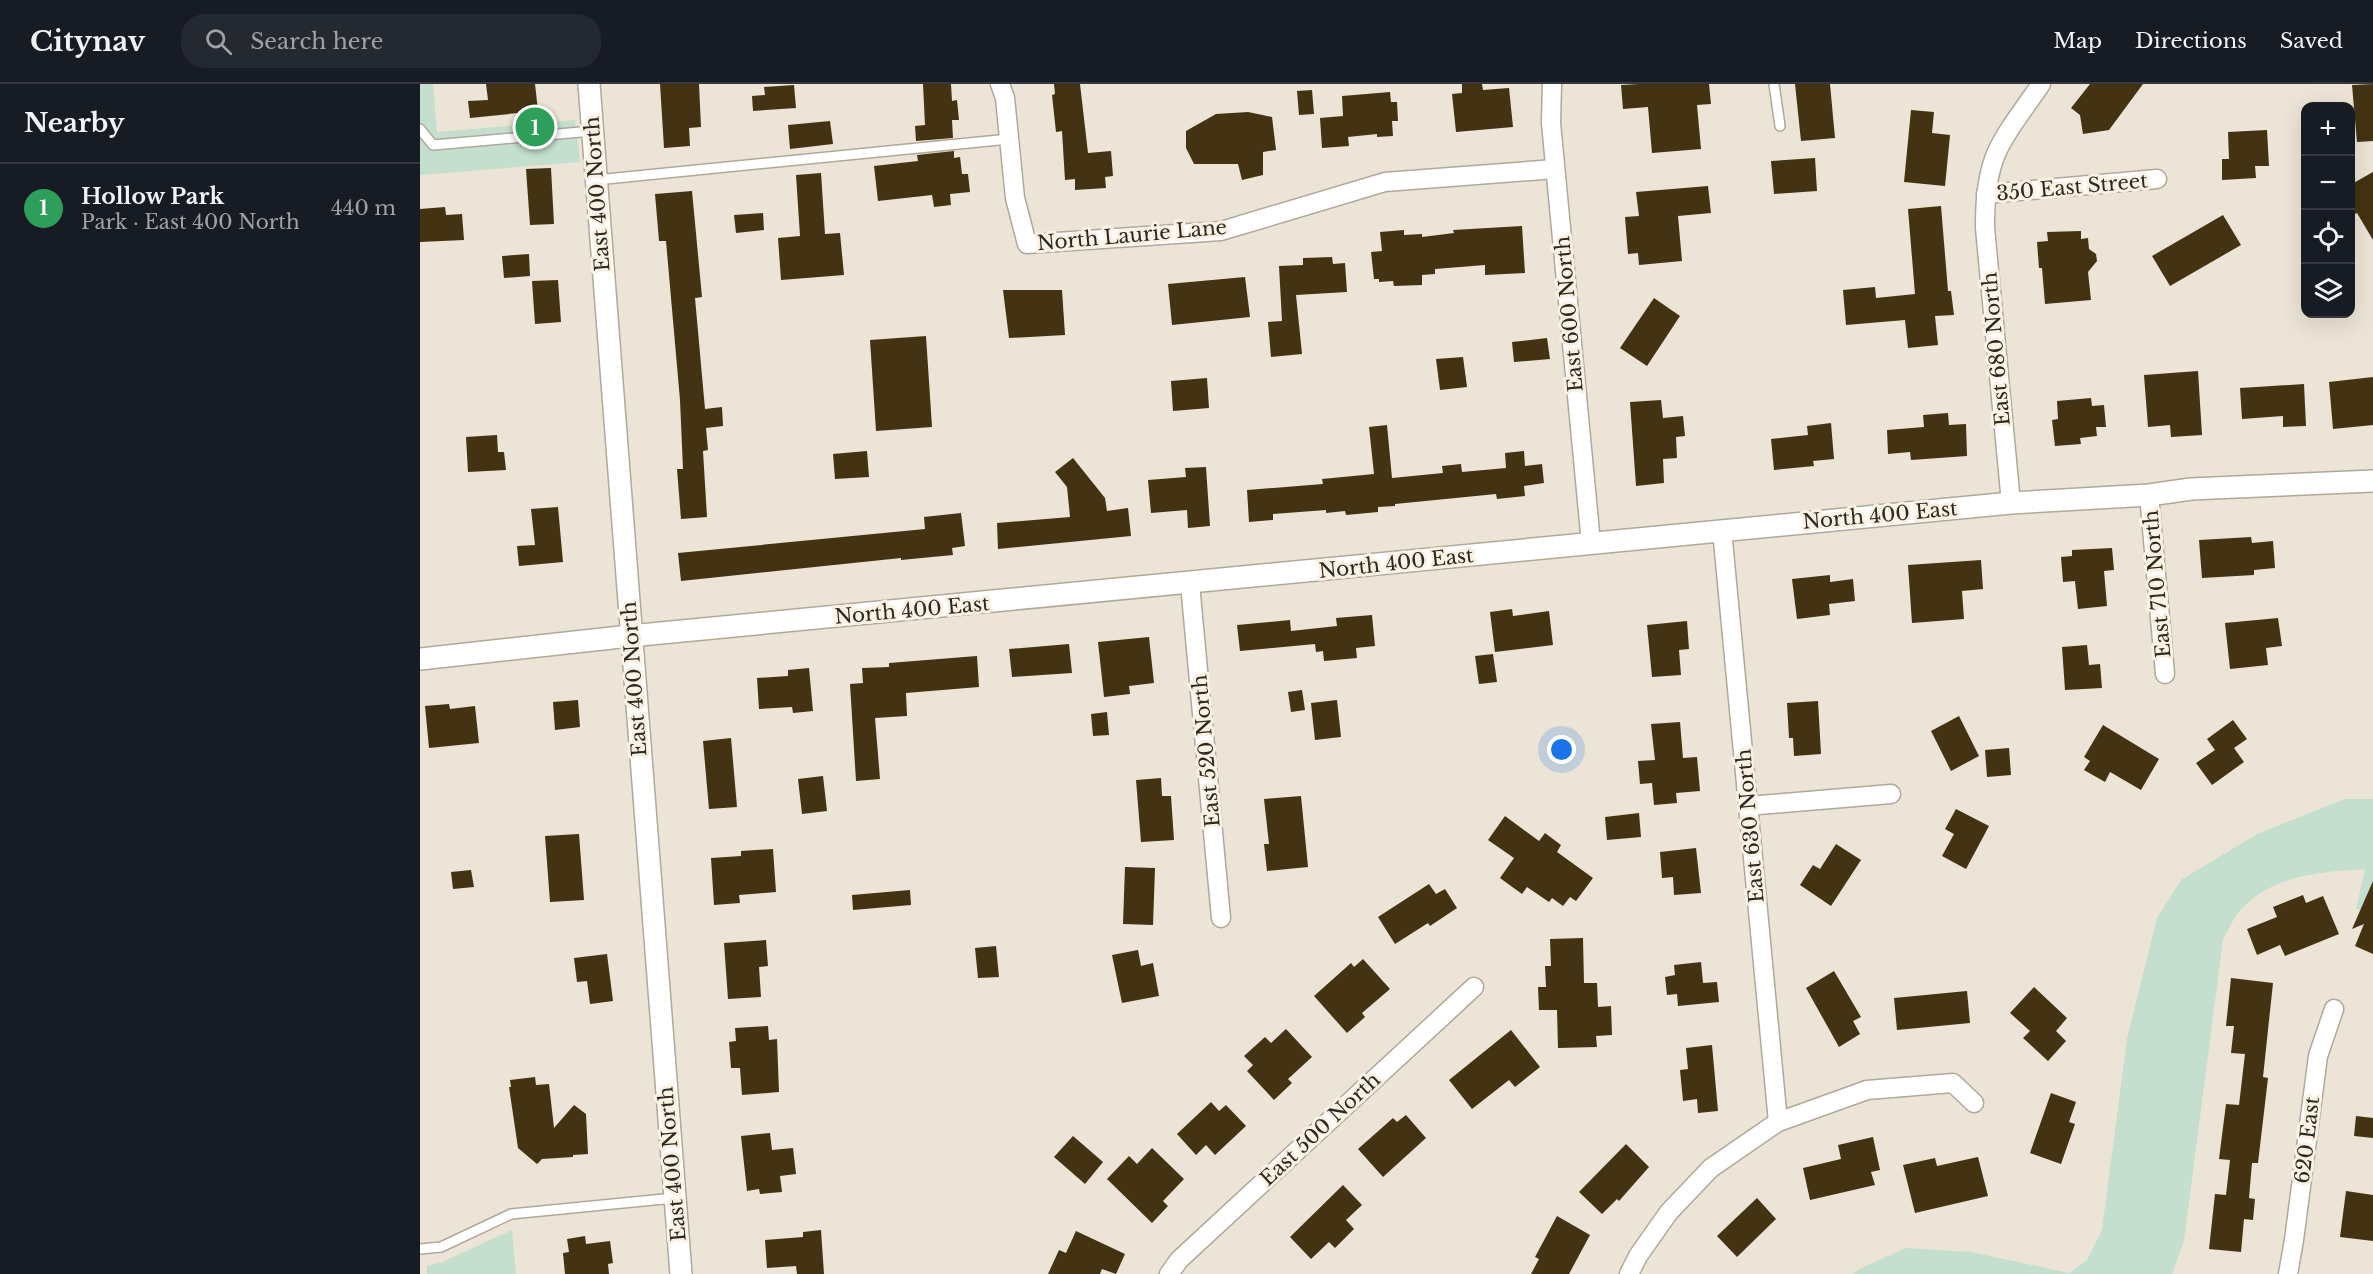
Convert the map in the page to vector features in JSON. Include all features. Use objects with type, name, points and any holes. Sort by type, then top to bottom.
[{"type":"street","name":"East 400 North","points":[[589,84],[681,1274]]},
{"type":"street","points":[[1000,84],[1005,98],[1009,139]]},
{"type":"street","name":"East 600 North","points":[[1553,84],[1551,123],[1591,543]]},
{"type":"street","name":"East 680 North","points":[[2011,503],[1985,228],[1986,194],[1994,158],[2041,84]]},
{"type":"street","name":"North Laurie Lane","points":[[1009,139],[1015,198],[1027,244],[1221,231],[1385,182],[1555,169]]},
{"type":"street","name":"350 East Street","points":[[1986,194],[2157,179]]},
{"type":"street","name":"North 400 East","points":[[420,659],[630,636],[1190,584],[2011,503],[2149,495],[2191,489],[2254,485],[2373,482]]},
{"type":"street","name":"East 710 North","points":[[2149,495],[2165,674]]},
{"type":"street","name":"East 630 North","points":[[1722,530],[1778,1122]]},
{"type":"street","name":"East 520 North","points":[[1190,584],[1221,918]]},
{"type":"street","points":[[1748,806],[1891,794]]},
{"type":"street","name":"East 500 North","points":[[1169,1274],[1179,1260],[1474,987]]},
{"type":"street","name":"620 East","points":[[2288,1274],[2318,1056],[2334,1009]]},
{"type":"street","points":[[1629,1274],[1669,1212],[1711,1168],[1778,1122],[1867,1090],[1953,1083],[1974,1103]]},
{"type":"lane","points":[[1774,84],[1780,126]]},
{"type":"lane","points":[[420,129],[434,145],[592,132]]},
{"type":"lane","points":[[596,180],[1009,139]]},
{"type":"lane","points":[[420,1249],[441,1247],[511,1214],[674,1197]]},
{"type":"green space","points":[[420,84],[433,84],[437,132],[575,120],[580,162],[420,175]]},
{"type":"green space","points":[[2345,799],[2373,799],[2373,914],[2356,909],[2365,869],[2312,874],[2279,883],[2250,901],[2237,914],[2223,939],[2184,1241],[2172,1274],[1853,1274],[1859,1269],[1906,1248],[1971,1252],[2069,1273],[2087,1260],[2102,1230],[2127,1039],[2157,918],[2181,880],[2257,834]]},
{"type":"green space","points":[[512,1230],[516,1274],[427,1274],[427,1266],[442,1262]]},
{"type":"building","points":[[486,84],[535,84],[538,111],[470,118],[468,101],[488,100]]},
{"type":"building","points":[[660,84],[699,84],[701,127],[689,128],[690,146],[664,148]]},
{"type":"building","points":[[923,84],[951,84],[952,101],[957,100],[959,120],[952,120],[953,138],[916,141],[915,126],[925,125]]},
{"type":"building","points":[[1054,84],[1080,84],[1088,153],[1111,151],[1113,176],[1105,177],[1106,188],[1075,190],[1075,179],[1065,180],[1062,131],[1056,132],[1052,95],[1055,94]]},
{"type":"building","points":[[1462,84],[1482,84],[1483,90],[1509,88],[1513,127],[1456,132],[1452,94],[1462,93]]},
{"type":"building","points":[[1709,84],[1711,104],[1697,105],[1701,149],[1652,153],[1648,107],[1623,109],[1621,85]]},
{"type":"building","points":[[1795,84],[1830,84],[1835,138],[1801,141]]},
{"type":"building","points":[[2090,84],[2143,84],[2109,130],[2083,134],[2080,115],[2071,108]]},
{"type":"building","points":[[2373,84],[2373,141],[2357,142],[2352,85]]},
{"type":"building","points":[[794,85],[796,108],[753,111],[752,96],[765,95],[764,87]]},
{"type":"building","points":[[1312,90],[1314,114],[1299,115],[1297,91]]},
{"type":"building","points":[[1390,92],[1391,102],[1397,102],[1398,121],[1392,121],[1393,136],[1377,137],[1377,134],[1348,137],[1349,146],[1322,148],[1320,118],[1343,116],[1342,96]]},
{"type":"building","points":[[1911,110],[1934,112],[1932,133],[1950,135],[1945,186],[1904,182]]},
{"type":"building","points":[[1248,112],[1272,117],[1276,150],[1263,152],[1263,175],[1242,180],[1238,164],[1194,164],[1186,148],[1186,131],[1216,114]]},
{"type":"building","points":[[830,121],[833,144],[790,149],[788,125]]},
{"type":"building","points":[[2267,130],[2269,166],[2255,166],[2256,178],[2222,180],[2222,159],[2229,159],[2228,132]]},
{"type":"building","points":[[954,151],[954,158],[960,157],[962,174],[968,174],[970,192],[950,194],[951,205],[934,207],[932,195],[878,201],[874,166],[918,161],[917,155]]},
{"type":"building","points":[[1815,158],[1817,191],[1774,194],[1771,161]]},
{"type":"building","points":[[551,168],[554,224],[530,225],[526,169]]},
{"type":"building","points":[[2373,172],[2373,240],[2357,213],[2355,214],[2355,182]]},
{"type":"building","points":[[821,173],[825,234],[840,233],[844,275],[781,280],[778,238],[800,236],[796,175]]},
{"type":"building","points":[[1708,186],[1711,213],[1678,216],[1682,261],[1639,265],[1638,253],[1628,254],[1625,217],[1639,216],[1636,192]]},
{"type":"building","points":[[692,191],[702,297],[695,298],[705,409],[722,407],[723,426],[706,428],[708,450],[703,451],[707,517],[681,519],[677,469],[683,469],[680,400],[666,241],[659,241],[655,194]]},
{"type":"building","points":[[1941,206],[1948,291],[1951,291],[1954,315],[1935,316],[1938,345],[1908,348],[1905,320],[1846,325],[1843,290],[1875,287],[1876,298],[1915,294],[1908,209]]},
{"type":"building","points":[[445,207],[446,215],[462,214],[464,240],[420,242],[420,209]]},
{"type":"building","points":[[763,213],[764,230],[736,233],[734,215]]},
{"type":"building","points":[[2223,215],[2241,245],[2170,286],[2152,256]]},
{"type":"building","points":[[1522,226],[1525,273],[1485,275],[1485,265],[1435,269],[1435,274],[1422,275],[1422,285],[1394,286],[1393,281],[1379,282],[1379,279],[1374,279],[1371,252],[1382,251],[1380,232],[1404,230],[1404,235],[1422,234],[1422,237],[1454,233],[1453,230]]},
{"type":"building","points":[[2081,231],[2081,239],[2088,238],[2089,249],[2096,254],[2097,261],[2088,272],[2091,300],[2045,304],[2037,242],[2048,241],[2047,232]]},
{"type":"building","points":[[529,254],[530,276],[504,278],[502,256]]},
{"type":"building","points":[[1332,257],[1333,264],[1345,263],[1347,292],[1296,295],[1302,354],[1271,357],[1268,322],[1282,321],[1279,266],[1303,265],[1303,258]]},
{"type":"building","points":[[1245,277],[1250,317],[1172,325],[1168,284]]},
{"type":"building","points":[[558,280],[561,322],[535,324],[532,281]]},
{"type":"building","points":[[1003,290],[1062,290],[1065,335],[1009,338]]},
{"type":"building","points":[[1654,298],[1680,316],[1647,366],[1620,348]]},
{"type":"building","points":[[926,336],[932,427],[876,431],[870,340]]},
{"type":"building","points":[[1547,338],[1550,359],[1514,362],[1512,342]]},
{"type":"building","points":[[1463,357],[1467,387],[1440,390],[1436,359]]},
{"type":"building","points":[[2198,371],[2202,435],[2171,437],[2170,425],[2148,427],[2144,375]]},
{"type":"building","points":[[2373,377],[2373,425],[2333,429],[2329,382]]},
{"type":"building","points":[[1207,378],[1209,408],[1173,411],[1171,381]]},
{"type":"building","points":[[2304,384],[2306,426],[2283,427],[2283,416],[2242,419],[2240,388]]},
{"type":"building","points":[[2091,398],[2092,406],[2104,405],[2106,427],[2096,427],[2097,436],[2080,438],[2081,444],[2055,446],[2052,420],[2058,419],[2057,401]]},
{"type":"building","points":[[1661,400],[1663,418],[1683,416],[1685,436],[1676,437],[1677,458],[1663,459],[1664,483],[1636,486],[1630,402]]},
{"type":"building","points":[[1948,413],[1949,425],[1966,424],[1967,456],[1911,460],[1910,452],[1888,454],[1887,430],[1924,427],[1923,415]]},
{"type":"building","points":[[1831,423],[1834,459],[1813,461],[1814,466],[1774,470],[1771,439],[1808,435],[1807,426]]},
{"type":"building","points":[[1387,425],[1392,478],[1443,473],[1442,466],[1461,464],[1462,472],[1506,468],[1505,453],[1524,451],[1525,466],[1542,464],[1544,483],[1524,486],[1525,496],[1497,499],[1496,494],[1395,504],[1395,506],[1378,507],[1378,512],[1346,515],[1345,511],[1326,513],[1326,510],[1273,514],[1273,520],[1249,522],[1247,490],[1323,484],[1322,479],[1374,474],[1369,427]]},
{"type":"building","points":[[497,435],[498,452],[504,452],[506,470],[468,472],[466,437]]},
{"type":"building","points":[[867,451],[869,477],[835,479],[833,454]]},
{"type":"building","points":[[1073,458],[1105,498],[1107,511],[1128,508],[1131,536],[998,549],[997,523],[1070,517],[1067,487],[1055,472]]},
{"type":"building","points":[[1206,467],[1210,526],[1188,528],[1187,510],[1151,513],[1148,480],[1186,477],[1185,468]]},
{"type":"building","points":[[558,507],[563,562],[519,566],[517,546],[535,545],[531,509]]},
{"type":"building","points":[[961,513],[965,546],[952,548],[953,555],[901,560],[901,558],[681,581],[678,553],[925,529],[924,517]]},
{"type":"building","points":[[2251,537],[2252,543],[2273,541],[2275,568],[2254,570],[2254,575],[2202,578],[2199,540]]},
{"type":"building","points":[[2112,548],[2114,570],[2104,571],[2107,606],[2078,609],[2075,581],[2063,582],[2061,557],[2072,556],[2072,550]]},
{"type":"building","points":[[1981,560],[1983,589],[1962,591],[1964,619],[1912,623],[1908,565]]},
{"type":"building","points":[[1830,575],[1830,582],[1853,579],[1855,601],[1829,604],[1830,615],[1797,619],[1792,579]]},
{"type":"building","points":[[1512,609],[1513,616],[1549,611],[1553,645],[1495,652],[1490,612]]},
{"type":"building","points":[[1372,615],[1375,646],[1356,648],[1357,658],[1324,661],[1323,651],[1316,652],[1315,644],[1240,651],[1237,625],[1290,620],[1291,631],[1337,626],[1336,618]]},
{"type":"building","points":[[2278,618],[2282,646],[2266,648],[2268,665],[2230,669],[2225,623]]},
{"type":"building","points":[[1687,621],[1689,649],[1679,650],[1681,675],[1652,677],[1647,625]]},
{"type":"building","points":[[1149,637],[1154,683],[1129,686],[1130,694],[1104,697],[1098,642]]},
{"type":"building","points":[[1069,644],[1072,673],[1012,677],[1009,649]]},
{"type":"building","points":[[2087,645],[2089,665],[2100,664],[2102,688],[2065,690],[2062,647]]},
{"type":"building","points":[[1493,654],[1497,682],[1479,684],[1475,656]]},
{"type":"building","points":[[977,656],[979,687],[906,693],[907,716],[875,718],[880,779],[856,781],[850,684],[863,683],[862,668],[889,667],[889,663]]},
{"type":"building","points":[[809,668],[813,711],[793,713],[792,707],[759,709],[757,678],[788,676],[788,670]]},
{"type":"building","points":[[1302,690],[1305,710],[1291,712],[1288,692]]},
{"type":"building","points":[[578,700],[580,727],[555,730],[553,702]]},
{"type":"building","points":[[1337,700],[1341,737],[1315,740],[1311,703]]},
{"type":"building","points":[[1818,701],[1821,754],[1794,756],[1793,738],[1789,738],[1787,703]]},
{"type":"building","points":[[449,704],[450,709],[475,706],[479,743],[429,748],[425,706]]},
{"type":"building","points":[[1107,712],[1109,735],[1093,736],[1091,714]]},
{"type":"building","points":[[1959,716],[1979,756],[1951,771],[1931,731]]},
{"type":"building","points":[[2233,720],[2247,739],[2234,748],[2244,762],[2212,785],[2196,763],[2215,750],[2207,739]]},
{"type":"building","points":[[1680,722],[1683,758],[1697,757],[1700,791],[1676,793],[1677,803],[1654,805],[1652,783],[1640,784],[1638,761],[1655,760],[1651,724]]},
{"type":"building","points":[[2103,725],[2159,759],[2141,790],[2110,772],[2105,782],[2084,770],[2090,761],[2084,757]]},
{"type":"building","points":[[731,738],[737,807],[709,809],[703,741]]},
{"type":"building","points":[[2009,748],[2011,775],[1987,777],[1985,750]]},
{"type":"building","points":[[823,776],[827,811],[802,814],[798,779]]},
{"type":"building","points":[[1161,778],[1162,796],[1171,796],[1174,840],[1141,842],[1136,780]]},
{"type":"building","points":[[1301,796],[1308,867],[1267,871],[1264,844],[1269,844],[1264,799]]},
{"type":"building","points":[[1956,809],[1989,826],[1966,869],[1942,856],[1954,834],[1945,829]]},
{"type":"building","points":[[1639,813],[1641,837],[1607,840],[1605,817]]},
{"type":"building","points":[[1505,816],[1539,841],[1545,833],[1561,845],[1557,852],[1593,878],[1576,901],[1570,897],[1563,906],[1552,898],[1549,902],[1527,887],[1522,894],[1500,878],[1514,858],[1488,840]]},
{"type":"building","points":[[579,834],[584,900],[550,902],[545,836]]},
{"type":"building","points":[[1836,844],[1861,860],[1831,906],[1800,885],[1813,865],[1820,869]]},
{"type":"building","points":[[1696,848],[1701,893],[1674,895],[1673,877],[1662,878],[1660,852]]},
{"type":"building","points":[[773,849],[776,892],[739,895],[740,903],[714,905],[711,858],[741,856],[741,851]]},
{"type":"building","points":[[1125,867],[1155,868],[1153,925],[1123,924]]},
{"type":"building","points":[[471,870],[474,887],[453,889],[451,872]]},
{"type":"building","points":[[2373,881],[2373,954],[2355,946],[2364,924],[2352,929]]},
{"type":"building","points":[[1429,884],[1436,894],[1445,889],[1457,908],[1430,926],[1428,923],[1395,944],[1378,917]]},
{"type":"building","points":[[910,890],[911,905],[853,910],[852,895]]},
{"type":"building","points":[[2303,895],[2306,903],[2323,896],[2339,934],[2285,956],[2280,945],[2257,955],[2247,929],[2277,917],[2273,907]]},
{"type":"building","points":[[1583,938],[1584,983],[1597,983],[1598,1007],[1611,1006],[1612,1035],[1596,1036],[1597,1047],[1558,1048],[1557,1010],[1539,1010],[1538,987],[1546,987],[1545,966],[1551,966],[1550,939]]},
{"type":"building","points":[[766,940],[768,966],[759,967],[761,997],[728,999],[724,943]]},
{"type":"building","points":[[996,946],[999,977],[978,978],[975,948]]},
{"type":"building","points":[[1138,950],[1141,966],[1153,963],[1159,996],[1122,1003],[1112,955]]},
{"type":"building","points":[[607,954],[613,1001],[590,1004],[587,981],[577,982],[574,958]]},
{"type":"building","points":[[1363,959],[1390,989],[1362,1013],[1365,1017],[1347,1033],[1314,996],[1351,963],[1354,967]]},
{"type":"building","points":[[1701,962],[1703,983],[1717,982],[1719,1002],[1678,1006],[1677,994],[1667,995],[1665,977],[1675,975],[1674,965]]},
{"type":"building","points":[[1834,971],[1861,1017],[1853,1021],[1860,1034],[1839,1047],[1806,988]]},
{"type":"building","points":[[2231,978],[2273,983],[2263,1077],[2268,1078],[2258,1163],[2252,1163],[2249,1198],[2255,1199],[2253,1220],[2244,1219],[2241,1252],[2209,1249],[2215,1194],[2226,1195],[2230,1160],[2219,1159],[2226,1104],[2239,1105],[2245,1054],[2231,1053],[2234,1026],[2226,1026]]},
{"type":"building","points":[[2034,987],[2067,1018],[2056,1031],[2066,1041],[2048,1061],[2023,1038],[2030,1031],[2010,1013]]},
{"type":"building","points":[[1967,991],[1970,1023],[1897,1030],[1894,998]]},
{"type":"building","points":[[768,1026],[769,1040],[777,1039],[779,1092],[742,1095],[740,1068],[731,1068],[729,1042],[736,1041],[735,1028]]},
{"type":"building","points":[[1286,1029],[1312,1057],[1288,1079],[1292,1083],[1274,1100],[1247,1071],[1253,1065],[1244,1056],[1265,1037],[1271,1043]]},
{"type":"building","points":[[1511,1030],[1540,1067],[1515,1087],[1509,1080],[1472,1109],[1449,1080]]},
{"type":"building","points":[[1712,1045],[1718,1111],[1698,1113],[1697,1099],[1683,1101],[1680,1070],[1688,1069],[1686,1048]]},
{"type":"building","points":[[535,1077],[536,1085],[549,1084],[554,1128],[574,1105],[586,1114],[588,1154],[542,1159],[537,1164],[518,1148],[509,1087],[511,1087],[510,1080]]},
{"type":"building","points":[[2051,1093],[2076,1102],[2069,1122],[2075,1124],[2061,1164],[2030,1153]]},
{"type":"building","points":[[1211,1102],[1219,1111],[1226,1105],[1246,1126],[1215,1155],[1206,1145],[1196,1155],[1177,1134]]},
{"type":"building","points":[[1406,1115],[1426,1138],[1383,1177],[1358,1149],[1393,1118],[1397,1122]]},
{"type":"building","points":[[2356,1116],[2373,1118],[2373,1138],[2354,1136]]},
{"type":"building","points":[[770,1133],[772,1150],[793,1148],[796,1174],[780,1176],[782,1192],[760,1194],[759,1189],[747,1191],[741,1136]]},
{"type":"building","points":[[1073,1136],[1103,1162],[1085,1184],[1054,1157]]},
{"type":"building","points":[[1873,1137],[1880,1170],[1871,1172],[1875,1185],[1810,1200],[1803,1168],[1841,1159],[1838,1145]]},
{"type":"building","points":[[1626,1144],[1649,1167],[1619,1201],[1617,1199],[1602,1214],[1579,1192]]},
{"type":"building","points":[[1152,1148],[1184,1179],[1163,1201],[1168,1206],[1152,1223],[1107,1179],[1129,1156],[1137,1164]]},
{"type":"building","points":[[1978,1157],[1988,1196],[1915,1213],[1903,1165],[1935,1158],[1937,1166]]},
{"type":"building","points":[[1343,1185],[1362,1205],[1346,1220],[1354,1229],[1335,1248],[1329,1242],[1311,1259],[1290,1237]]},
{"type":"building","points":[[2346,1191],[2373,1195],[2373,1241],[2340,1237]]},
{"type":"building","points":[[1757,1198],[1776,1219],[1737,1257],[1717,1236]]},
{"type":"building","points":[[1557,1216],[1590,1235],[1569,1274],[1531,1274],[1539,1259],[1535,1257]]},
{"type":"building","points":[[821,1230],[824,1274],[797,1274],[796,1266],[767,1268],[765,1240],[803,1237],[803,1232]]},
{"type":"building","points":[[1076,1231],[1125,1254],[1116,1274],[1102,1269],[1100,1274],[1048,1274],[1059,1250],[1066,1253]]},
{"type":"building","points":[[585,1236],[586,1244],[610,1241],[613,1263],[608,1264],[609,1274],[565,1274],[563,1253],[569,1252],[567,1239]]},
{"type":"place","name":"Hollow Park","points":[[535,127]]}]
